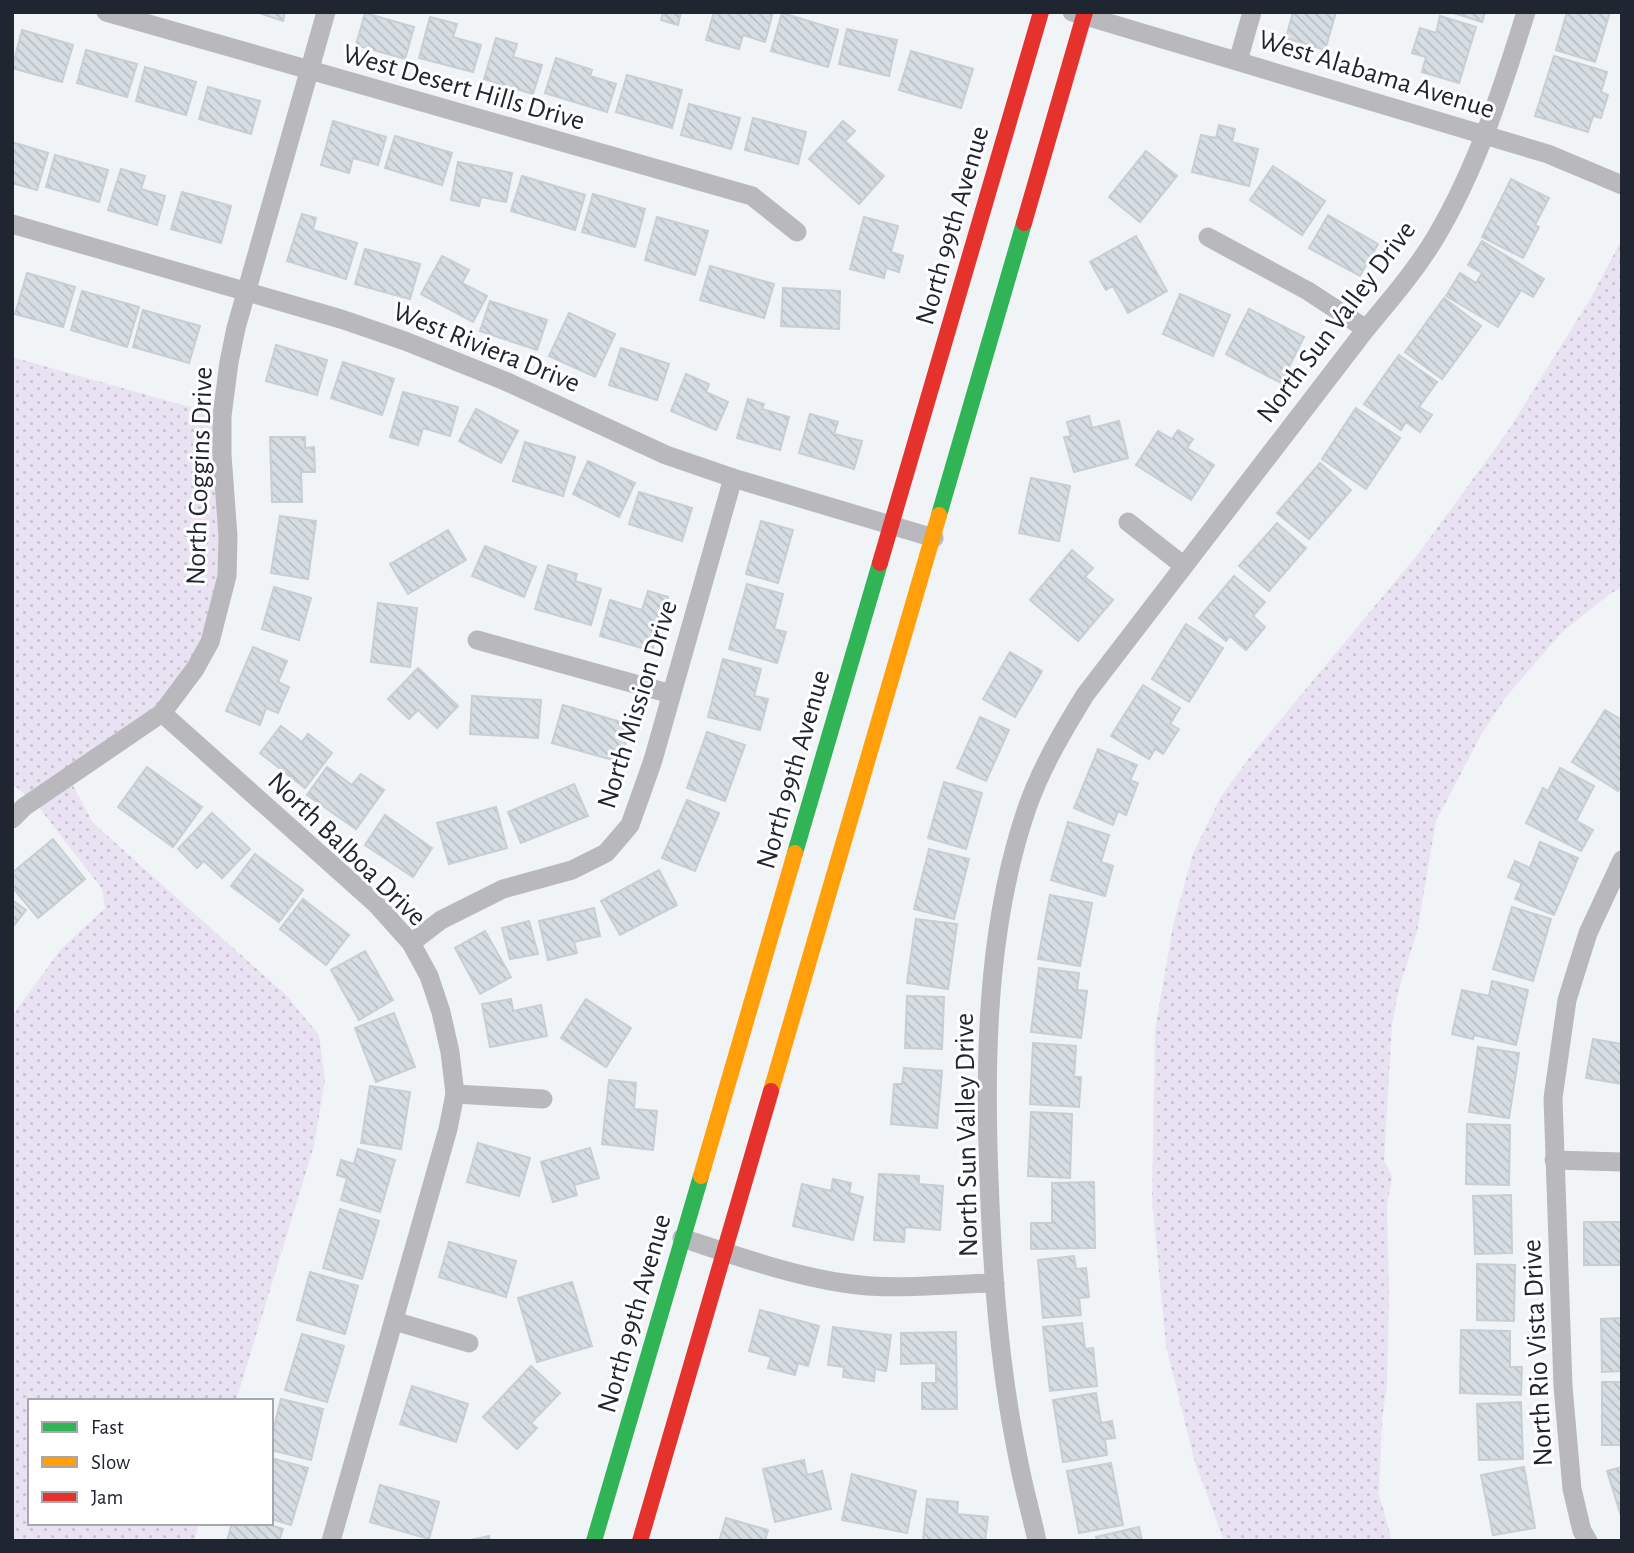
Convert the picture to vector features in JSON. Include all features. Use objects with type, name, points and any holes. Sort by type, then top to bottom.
[{"type":"main road","name":"North 99th Avenue","points":[[594,1541],[1041,12]]},
{"type":"main road","points":[[640,1541],[934,538],[1081,13]]},
{"type":"street","name":"West Desert Hills Drive","points":[[106,12],[752,196],[797,232]]},
{"type":"street","name":"North Coggins Drive","points":[[12,819],[24,807],[162,713],[195,669],[210,642],[228,576],[222,415],[229,362],[246,290],[326,12]]},
{"type":"street","points":[[1238,61],[1252,12]]},
{"type":"street","name":"North Sun Valley Drive","points":[[1037,1541],[1017,1457],[1005,1379],[989,1199],[988,1039],[1003,905],[1027,807],[1059,738],[1084,695],[1366,328],[1405,283],[1436,236],[1486,135],[1525,12]]},
{"type":"street","name":"West Alabama Avenue","points":[[1081,13],[1548,154],[1592,170],[1622,185]]},
{"type":"street","name":"West Riviera Drive","points":[[12,224],[246,290],[405,341],[544,398],[666,455],[733,478],[934,538]]},
{"type":"street","points":[[1208,237],[1308,291],[1366,328]]},
{"type":"street","name":"North Mission Drive","points":[[411,943],[441,920],[503,889],[572,870],[606,853],[630,825],[653,760],[733,478]]},
{"type":"street","points":[[1128,522],[1184,566]]},
{"type":"street","points":[[477,640],[671,694]]},
{"type":"street","name":"North Balboa Drive","points":[[162,713],[376,904],[411,943],[429,976],[450,1052],[455,1094],[448,1129],[331,1541]]},
{"type":"street","name":"North Rio Vista Drive","points":[[1588,1541],[1582,1531],[1572,1489],[1563,1386],[1553,1098],[1567,1000],[1588,933],[1622,860]]},
{"type":"street","points":[[455,1094],[544,1099]]},
{"type":"street","points":[[1554,1160],[1622,1162]]},
{"type":"street","points":[[682,1238],[810,1277],[844,1284],[881,1287],[995,1283]]},
{"type":"street","points":[[394,1321],[469,1343]]},
{"type":"shaded area","points":[[1622,239],[1622,588],[1611,593],[1562,632],[1506,697],[1481,735],[1436,821],[1417,932],[1399,989],[1392,1024],[1384,1160],[1392,1177],[1387,1206],[1387,1386],[1382,1419],[1379,1494],[1392,1541],[1224,1541],[1195,1463],[1166,1346],[1152,1200],[1155,1031],[1173,925],[1193,854],[1220,798],[1252,754],[1418,554],[1508,431],[1592,296]]},
{"type":"shaded area","points":[[12,357],[222,416],[219,612],[162,713],[69,778],[93,823],[286,995],[319,1035],[325,1080],[314,1146],[237,1399],[28,1399],[28,1525],[198,1525],[194,1541],[12,1541],[12,1016],[61,949],[105,908],[102,889],[34,801],[12,784]]},
{"type":"building","points":[[256,12],[285,12],[283,21]]},
{"type":"building","points":[[663,12],[681,12],[678,25],[661,20]]},
{"type":"building","points":[[714,12],[773,12],[765,42],[743,35],[739,49],[706,40]]},
{"type":"building","points":[[1293,12],[1336,12],[1325,50],[1286,38]]},
{"type":"building","points":[[1450,12],[1485,12],[1482,22]]},
{"type":"building","points":[[1567,12],[1610,12],[1595,62],[1556,50]]},
{"type":"building","points":[[365,13],[414,27],[405,59],[356,45]]},
{"type":"building","points":[[782,13],[838,30],[828,67],[771,51]]},
{"type":"building","points":[[1440,16],[1476,27],[1459,83],[1422,72],[1426,57],[1412,53],[1420,28],[1436,33]]},
{"type":"building","points":[[430,17],[457,24],[453,37],[481,45],[473,72],[419,58]]},
{"type":"building","points":[[847,29],[897,40],[889,76],[839,64]]},
{"type":"building","points":[[22,30],[73,45],[62,82],[12,68]]},
{"type":"building","points":[[496,38],[517,44],[513,57],[542,65],[533,94],[484,79]]},
{"type":"building","points":[[86,50],[137,64],[127,97],[77,83]]},
{"type":"building","points":[[911,51],[973,69],[961,108],[899,90]]},
{"type":"building","points":[[1554,56],[1607,72],[1601,92],[1608,95],[1601,118],[1593,116],[1588,132],[1535,116]]},
{"type":"building","points":[[556,58],[592,70],[590,76],[616,84],[607,112],[545,93]]},
{"type":"building","points":[[145,67],[196,82],[186,115],[136,101]]},
{"type":"building","points":[[627,75],[682,90],[672,128],[616,112]]},
{"type":"building","points":[[208,87],[260,101],[251,134],[199,119]]},
{"type":"building","points":[[689,104],[740,118],[731,149],[681,135]]},
{"type":"building","points":[[753,118],[806,132],[798,164],[745,150]]},
{"type":"building","points":[[333,121],[386,137],[378,165],[353,158],[349,173],[321,165]]},
{"type":"building","points":[[843,121],[855,131],[845,141],[884,176],[859,204],[809,159]]},
{"type":"building","points":[[1219,125],[1235,129],[1232,142],[1258,149],[1249,186],[1192,172],[1201,135],[1216,138]]},
{"type":"building","points":[[395,136],[452,153],[442,185],[385,168]]},
{"type":"building","points":[[12,142],[48,153],[37,190],[12,183]]},
{"type":"building","points":[[1146,151],[1177,176],[1140,222],[1109,197]]},
{"type":"building","points":[[55,155],[108,170],[99,202],[46,187]]},
{"type":"building","points":[[458,162],[512,173],[506,202],[481,197],[479,206],[451,200]]},
{"type":"building","points":[[1273,166],[1325,201],[1302,235],[1250,200]]},
{"type":"building","points":[[121,169],[145,176],[141,189],[165,196],[157,225],[108,210]]},
{"type":"building","points":[[522,176],[585,195],[575,230],[511,211]]},
{"type":"building","points":[[1511,179],[1549,198],[1535,225],[1539,227],[1523,258],[1482,237]]},
{"type":"building","points":[[182,192],[231,206],[221,243],[171,229]]},
{"type":"building","points":[[593,194],[645,209],[635,247],[582,232]]},
{"type":"building","points":[[302,214],[316,218],[313,230],[357,243],[346,279],[287,261]]},
{"type":"building","points":[[1328,215],[1378,244],[1360,276],[1309,248]]},
{"type":"building","points":[[657,217],[708,231],[695,275],[645,260]]},
{"type":"building","points":[[864,217],[898,226],[891,252],[903,256],[899,272],[886,268],[884,278],[850,269]]},
{"type":"building","points":[[1136,236],[1167,291],[1128,313],[1113,286],[1106,290],[1090,262]]},
{"type":"building","points":[[1482,241],[1544,279],[1533,297],[1521,290],[1498,327],[1446,296],[1460,273],[1476,283],[1482,273],[1468,265]]},
{"type":"building","points":[[365,249],[420,264],[410,299],[355,284]]},
{"type":"building","points":[[442,256],[469,270],[462,283],[487,296],[473,322],[421,294]]},
{"type":"building","points":[[710,266],[774,284],[764,318],[700,300]]},
{"type":"building","points":[[27,273],[75,287],[63,327],[15,314]]},
{"type":"building","points":[[783,288],[840,291],[839,329],[781,326]]},
{"type":"building","points":[[82,291],[139,307],[127,347],[71,330]]},
{"type":"building","points":[[1180,294],[1230,315],[1213,356],[1163,334]]},
{"type":"building","points":[[1444,298],[1481,326],[1442,379],[1405,352]]},
{"type":"building","points":[[490,301],[547,320],[537,350],[480,331]]},
{"type":"building","points":[[1249,309],[1304,337],[1281,383],[1226,354]]},
{"type":"building","points":[[143,310],[200,326],[189,363],[133,347]]},
{"type":"building","points":[[569,313],[615,334],[595,377],[549,356]]},
{"type":"building","points":[[276,345],[327,360],[317,395],[266,381]]},
{"type":"building","points":[[621,348],[669,364],[657,400],[609,385]]},
{"type":"building","points":[[1399,355],[1437,382],[1419,407],[1432,415],[1420,432],[1406,422],[1401,430],[1364,404]]},
{"type":"building","points":[[343,362],[394,379],[382,415],[331,398]]},
{"type":"building","points":[[686,374],[709,384],[706,392],[728,402],[716,430],[671,411]]},
{"type":"building","points":[[403,392],[458,407],[450,436],[423,428],[418,445],[390,437]]},
{"type":"building","points":[[748,399],[764,404],[762,409],[789,417],[780,450],[737,438]]},
{"type":"building","points":[[1356,408],[1400,438],[1366,489],[1322,459]]},
{"type":"building","points":[[476,409],[518,431],[501,463],[459,441]]},
{"type":"building","points":[[810,414],[838,422],[834,434],[862,441],[854,469],[799,453]]},
{"type":"building","points":[[1089,416],[1092,428],[1119,421],[1128,458],[1074,472],[1064,437],[1071,436],[1067,422]]},
{"type":"building","points":[[1178,430],[1193,439],[1187,448],[1214,465],[1191,500],[1136,465],[1158,431],[1172,439]]},
{"type":"building","points":[[270,437],[305,437],[305,448],[314,447],[315,472],[301,472],[302,502],[272,502]]},
{"type":"building","points":[[525,442],[575,457],[563,496],[513,481]]},
{"type":"building","points":[[588,461],[635,483],[619,517],[573,494]]},
{"type":"building","points":[[1320,463],[1351,490],[1309,539],[1277,513]]},
{"type":"building","points":[[1031,478],[1070,486],[1059,541],[1019,533]]},
{"type":"building","points":[[639,492],[692,508],[682,541],[629,524]]},
{"type":"building","points":[[280,516],[316,521],[308,579],[271,573]]},
{"type":"building","points":[[761,521],[793,530],[778,583],[746,574]]},
{"type":"building","points":[[1277,523],[1306,548],[1269,591],[1239,566]]},
{"type":"building","points":[[448,530],[466,560],[408,594],[390,564]]},
{"type":"building","points":[[485,546],[536,567],[524,597],[472,576]]},
{"type":"building","points":[[1072,550],[1093,568],[1085,577],[1113,600],[1078,641],[1030,600]]},
{"type":"building","points":[[548,565],[577,574],[575,581],[601,589],[591,625],[535,609]]},
{"type":"building","points":[[1234,576],[1265,602],[1253,616],[1265,627],[1246,650],[1230,636],[1226,641],[1199,618]]},
{"type":"building","points":[[747,584],[783,594],[774,629],[786,632],[777,663],[729,649]]},
{"type":"building","points":[[274,587],[311,598],[299,640],[262,629]]},
{"type":"building","points":[[648,591],[668,597],[652,651],[600,636],[610,600],[642,610]]},
{"type":"building","points":[[378,603],[417,608],[410,667],[371,662]]},
{"type":"building","points":[[1186,624],[1223,648],[1189,702],[1152,679]]},
{"type":"building","points":[[253,647],[287,661],[278,682],[289,687],[278,713],[266,708],[260,725],[226,711]]},
{"type":"building","points":[[1010,652],[1042,671],[1015,717],[983,699]]},
{"type":"building","points":[[723,659],[761,669],[754,696],[768,699],[760,730],[708,717]]},
{"type":"building","points":[[418,668],[458,706],[437,728],[418,710],[409,719],[388,699]]},
{"type":"building","points":[[1143,685],[1180,708],[1170,724],[1179,729],[1163,754],[1155,749],[1149,759],[1111,736]]},
{"type":"building","points":[[472,696],[541,700],[538,738],[470,734]]},
{"type":"building","points":[[563,705],[631,725],[620,762],[552,743]]},
{"type":"building","points":[[1605,710],[1622,720],[1622,785],[1618,791],[1572,762]]},
{"type":"building","points":[[980,717],[1009,730],[986,781],[957,768]]},
{"type":"building","points":[[281,726],[302,742],[308,734],[332,753],[305,788],[260,753]]},
{"type":"building","points":[[707,732],[745,745],[725,801],[687,788]]},
{"type":"building","points":[[1098,749],[1137,765],[1130,780],[1138,783],[1126,815],[1118,811],[1113,825],[1074,808]]},
{"type":"building","points":[[147,767],[202,807],[173,847],[118,807]]},
{"type":"building","points":[[327,767],[352,785],[361,774],[384,790],[356,829],[307,795]]},
{"type":"building","points":[[1560,768],[1594,786],[1576,821],[1593,830],[1581,851],[1526,823],[1543,788],[1548,791]]},
{"type":"building","points":[[944,782],[982,793],[966,849],[928,838]]},
{"type":"building","points":[[574,784],[588,816],[521,843],[508,812]]},
{"type":"building","points":[[687,800],[719,813],[695,871],[662,858]]},
{"type":"building","points":[[496,807],[507,848],[449,864],[437,823]]},
{"type":"building","points":[[212,813],[250,849],[222,878],[204,861],[197,868],[178,849]]},
{"type":"building","points":[[385,815],[432,848],[413,877],[365,845]]},
{"type":"building","points":[[1068,822],[1109,835],[1101,862],[1113,866],[1105,896],[1051,880]]},
{"type":"building","points":[[53,839],[85,879],[38,918],[12,887],[12,873]]},
{"type":"building","points":[[1540,842],[1578,858],[1554,915],[1515,899],[1522,883],[1508,877],[1515,861],[1530,868]]},
{"type":"building","points":[[929,849],[969,859],[954,919],[914,909]]},
{"type":"building","points":[[255,854],[303,890],[279,922],[231,886]]},
{"type":"building","points":[[659,870],[677,905],[620,935],[601,901]]},
{"type":"building","points":[[1050,895],[1092,903],[1080,966],[1038,959]]},
{"type":"building","points":[[303,899],[349,935],[326,965],[280,929]]},
{"type":"building","points":[[12,900],[26,910],[12,928]]},
{"type":"building","points":[[1512,907],[1551,919],[1533,981],[1493,969]]},
{"type":"building","points":[[594,908],[600,936],[574,942],[577,953],[548,960],[539,921]]},
{"type":"building","points":[[916,919],[957,924],[948,989],[907,983]]},
{"type":"building","points":[[529,921],[538,954],[510,959],[502,928]]},
{"type":"building","points":[[485,931],[511,977],[480,994],[455,948]]},
{"type":"building","points":[[365,951],[393,1000],[359,1020],[331,970]]},
{"type":"building","points":[[1039,968],[1079,973],[1077,990],[1087,991],[1081,1038],[1031,1032]]},
{"type":"building","points":[[1492,981],[1528,990],[1516,1045],[1474,1035],[1473,1039],[1452,1034],[1462,990],[1489,996]]},
{"type":"building","points":[[907,996],[944,997],[942,1049],[905,1048]]},
{"type":"building","points":[[511,999],[513,1011],[541,1005],[547,1036],[490,1047],[482,1004]]},
{"type":"building","points":[[586,999],[631,1028],[606,1067],[561,1038]]},
{"type":"building","points":[[394,1013],[415,1067],[376,1082],[355,1028]]},
{"type":"building","points":[[1593,1039],[1622,1044],[1622,1084],[1586,1078]]},
{"type":"building","points":[[1033,1043],[1076,1046],[1074,1077],[1081,1077],[1079,1107],[1030,1104]]},
{"type":"building","points":[[1478,1047],[1519,1053],[1509,1118],[1469,1112]]},
{"type":"building","points":[[904,1068],[942,1071],[937,1128],[891,1124],[894,1084],[902,1084]]},
{"type":"building","points":[[609,1080],[636,1083],[634,1109],[657,1111],[653,1150],[602,1144]]},
{"type":"building","points":[[370,1086],[410,1092],[401,1149],[361,1143]]},
{"type":"building","points":[[1031,1112],[1072,1114],[1070,1178],[1028,1176]]},
{"type":"building","points":[[1467,1124],[1510,1125],[1509,1185],[1466,1184]]},
{"type":"building","points":[[478,1143],[530,1158],[519,1196],[467,1182]]},
{"type":"building","points":[[590,1148],[599,1178],[574,1185],[577,1195],[553,1202],[541,1162]]},
{"type":"building","points":[[358,1149],[395,1160],[380,1212],[341,1200],[347,1178],[337,1175],[341,1160],[354,1164]]},
{"type":"building","points":[[879,1174],[919,1176],[919,1184],[943,1186],[940,1230],[905,1227],[904,1242],[874,1240]]},
{"type":"building","points":[[833,1179],[851,1183],[849,1193],[863,1197],[853,1240],[793,1226],[802,1184],[831,1191]]},
{"type":"building","points":[[1094,1182],[1095,1248],[1031,1249],[1031,1223],[1052,1223],[1052,1183]]},
{"type":"building","points":[[1511,1195],[1512,1253],[1475,1254],[1473,1196]]},
{"type":"building","points":[[340,1209],[379,1221],[362,1279],[323,1268]]},
{"type":"building","points":[[1584,1222],[1622,1222],[1622,1265],[1584,1265]]},
{"type":"building","points":[[449,1242],[516,1261],[506,1297],[439,1277]]},
{"type":"building","points":[[1074,1256],[1076,1269],[1086,1268],[1089,1297],[1079,1298],[1081,1315],[1043,1318],[1038,1260]]},
{"type":"building","points":[[1477,1264],[1515,1265],[1514,1321],[1477,1320]]},
{"type":"building","points":[[310,1272],[358,1286],[345,1334],[297,1320]]},
{"type":"building","points":[[572,1282],[592,1346],[537,1362],[518,1298]]},
{"type":"building","points":[[760,1310],[819,1326],[808,1366],[798,1363],[795,1375],[768,1368],[771,1357],[749,1351]]},
{"type":"building","points":[[1622,1318],[1622,1371],[1602,1372],[1601,1319]]},
{"type":"building","points":[[1082,1323],[1085,1349],[1093,1348],[1097,1386],[1050,1391],[1043,1327]]},
{"type":"building","points":[[833,1327],[891,1335],[886,1371],[875,1369],[874,1381],[843,1377],[844,1367],[828,1365]]},
{"type":"building","points":[[1461,1330],[1510,1331],[1510,1367],[1522,1367],[1521,1395],[1460,1393]]},
{"type":"building","points":[[956,1332],[957,1409],[922,1409],[922,1383],[936,1383],[936,1363],[901,1364],[901,1333]]},
{"type":"building","points":[[302,1334],[344,1346],[327,1402],[285,1390]]},
{"type":"building","points":[[531,1366],[560,1393],[531,1423],[537,1428],[517,1449],[483,1417]]},
{"type":"building","points":[[1602,1382],[1622,1382],[1622,1445],[1602,1445]]},
{"type":"building","points":[[412,1386],[468,1404],[456,1442],[400,1424]]},
{"type":"building","points":[[1096,1393],[1101,1423],[1112,1421],[1115,1438],[1105,1439],[1107,1455],[1063,1462],[1053,1400]]},
{"type":"building","points":[[281,1399],[323,1409],[311,1460],[273,1450],[273,1431]]},
{"type":"building","points":[[1521,1402],[1523,1459],[1479,1460],[1477,1404]]},
{"type":"building","points":[[273,1459],[308,1468],[291,1525],[273,1520]]},
{"type":"building","points":[[804,1460],[807,1475],[822,1471],[831,1509],[775,1522],[763,1469]]},
{"type":"building","points":[[1111,1463],[1123,1525],[1079,1533],[1067,1471]]},
{"type":"building","points":[[1524,1467],[1535,1528],[1493,1535],[1481,1475]]},
{"type":"building","points":[[1622,1467],[1622,1519],[1607,1471]]},
{"type":"building","points":[[852,1474],[916,1491],[907,1533],[842,1520]]},
{"type":"building","points":[[380,1485],[439,1502],[429,1539],[370,1522]]},
{"type":"building","points":[[927,1499],[958,1502],[957,1514],[988,1517],[985,1541],[923,1541]]},
{"type":"building","points":[[726,1518],[768,1530],[765,1541],[719,1541]]},
{"type":"building","points":[[231,1525],[270,1525],[283,1529],[279,1541],[227,1541]]},
{"type":"building","points":[[1139,1527],[1142,1541],[1097,1541],[1096,1537]]},
{"type":"building","points":[[489,1536],[490,1541],[466,1541]]},
{"type":"traffic: fast","points":[[939,515],[1024,223]]},
{"type":"traffic: fast","points":[[795,853],[880,563]]},
{"type":"traffic: fast","points":[[594,1541],[701,1176]]},
{"type":"traffic: slow","points":[[771,1091],[939,515]]},
{"type":"traffic: slow","points":[[701,1176],[795,853]]},
{"type":"traffic: jam","points":[[880,563],[1041,12]]},
{"type":"traffic: jam","points":[[1024,223],[1085,12]]},
{"type":"traffic: jam","points":[[640,1541],[771,1091]]}]
